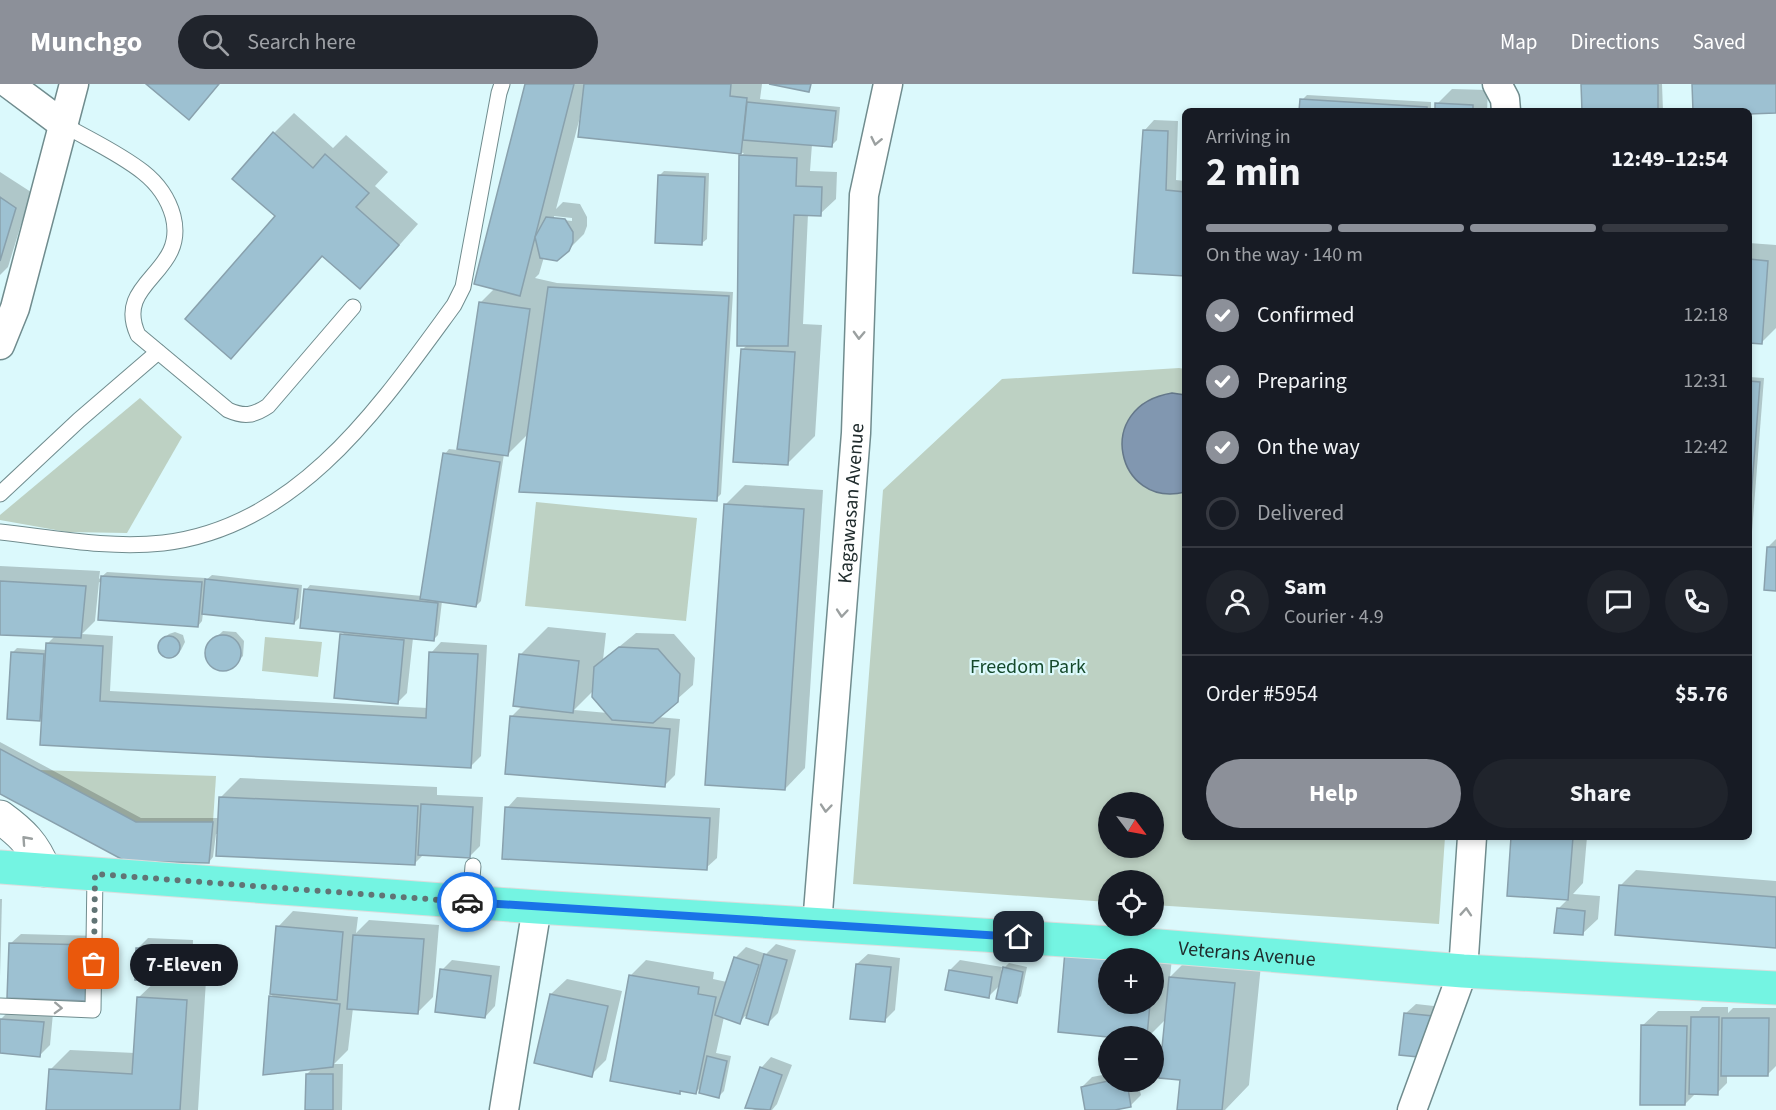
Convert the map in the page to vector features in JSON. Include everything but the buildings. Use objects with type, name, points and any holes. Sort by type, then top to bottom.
[{"type":"main road","name":"Veterans Avenue","points":[[0,867],[537,907],[1159,946],[1462,971],[1776,988]]},
{"type":"street","points":[[9,84],[64,125]]},
{"type":"street","points":[[0,345],[7,303],[64,125],[74,84]]},
{"type":"street","name":"Kagawasan Avenue","points":[[817,925],[856,433],[864,195],[888,84]]},
{"type":"street","points":[[1497,84],[1505,99],[1506,108]]},
{"type":"street","points":[[0,817],[27,840],[37,852],[44,870]]},
{"type":"street","points":[[1412,1110],[1462,971],[1472,840]]},
{"type":"street","points":[[504,1110],[537,907]]},
{"type":"lane","points":[[0,532],[114,545],[162,543],[203,536],[264,510],[316,472],[381,404],[454,305],[463,287],[498,93],[502,84]]},
{"type":"lane","points":[[64,125],[143,172],[159,188],[170,205],[176,227],[175,242],[170,256],[136,297],[132,313],[134,325],[138,334],[228,411],[241,416],[256,415],[268,406],[353,307]]},
{"type":"lane","points":[[0,494],[79,420],[158,352]]},
{"type":"lane","points":[[0,867],[0,874]]},
{"type":"lane","points":[[470,902],[473,867]]},
{"type":"lane","points":[[0,1006],[93,1010],[95,874]]},
{"type":"green space","name":"Freedom Park","points":[[1182,368],[1182,840],[1445,840],[1439,924],[1164,906],[1164,870],[1098,870],[1098,901],[853,884],[883,490],[1002,379]]},
{"type":"green space","points":[[140,398],[182,437],[127,533],[67,532],[0,520],[0,515]]},
{"type":"green space","points":[[536,502],[697,518],[686,621],[525,606]]},
{"type":"green space","points":[[265,637],[322,642],[318,677],[262,671]]},
{"type":"green space","points":[[39,770],[216,776],[213,822],[136,822]]},
{"type":"water","points":[[1172,393],[1182,395],[1182,492],[1162,493],[1143,486],[1130,472],[1123,454],[1123,435],[1131,416],[1147,402]]},
{"type":"way so far","points":[[94,964],[95,874],[467,902]]},
{"type":"place","name":"7-Eleven","points":[[94,964]]},
{"type":"route","points":[[467,902],[1019,937]]}]
